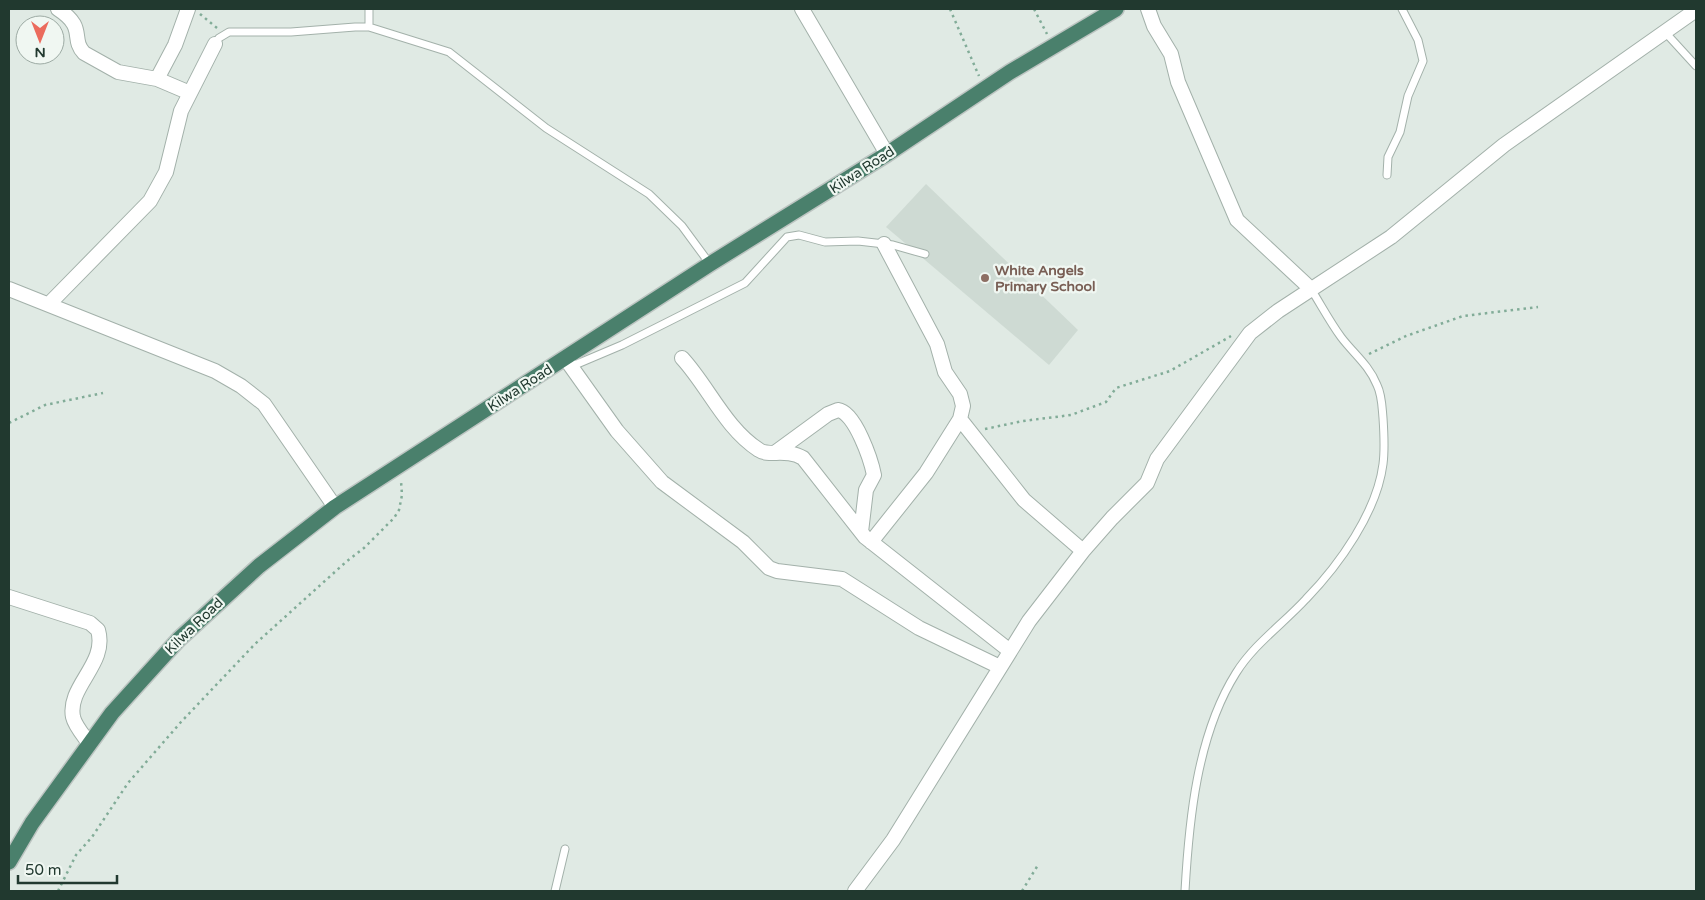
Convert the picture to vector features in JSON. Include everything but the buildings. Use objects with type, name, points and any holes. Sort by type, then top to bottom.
[{"type":"highway","name":"Kilwa Road","points":[[9,862],[32,823],[89,743],[112,713],[178,640],[259,566],[336,506],[567,363],[710,264],[887,154],[1053,46],[1116,9]]},
{"type":"street","points":[[58,9],[70,17],[74,23],[78,31],[81,50],[84,53],[118,72],[157,80],[190,93]]},
{"type":"street","points":[[157,80],[175,45],[188,9]]},
{"type":"street","points":[[802,9],[887,154]]},
{"type":"street","points":[[1148,9],[1154,26],[1171,54],[1178,82],[1237,220],[1311,289]]},
{"type":"street","points":[[855,891],[894,840],[1029,621],[1083,551],[1147,483],[1157,459],[1250,333],[1264,321],[1311,289],[1391,237],[1504,144],[1663,31],[1696,10]]},
{"type":"street","points":[[49,304],[150,201],[166,172],[181,111],[219,39]]},
{"type":"street","points":[[866,537],[908,499],[960,419],[963,406],[960,394],[945,372],[937,344],[884,244]]},
{"type":"street","points":[[9,289],[216,371],[241,386],[264,404],[336,506]]},
{"type":"street","points":[[682,358],[734,426],[760,452],[790,452],[803,458],[866,537],[1010,651]]},
{"type":"street","points":[[567,363],[617,432],[662,482],[743,542],[769,568],[777,571],[842,579],[919,628],[1000,667]]},
{"type":"street","points":[[776,452],[828,414],[838,410],[845,412],[867,449],[874,475],[866,490],[866,537]]},
{"type":"street","points":[[960,419],[1024,500],[1083,551]]},
{"type":"street","points":[[9,596],[90,623],[98,630],[100,649],[77,695],[73,709],[74,720],[89,743]]},
{"type":"lane","points":[[369,9],[369,28]]},
{"type":"lane","points":[[1387,175],[1388,157],[1400,132],[1408,96],[1422,61],[1418,40],[1402,9]]},
{"type":"lane","points":[[219,39],[234,31],[291,32],[369,28],[435,46],[456,56],[546,128],[649,194],[682,226],[710,264]]},
{"type":"lane","points":[[1663,31],[1696,66]]},
{"type":"lane","points":[[567,363],[622,345],[745,283],[787,236],[799,235],[838,243],[858,241],[884,244],[925,254]]},
{"type":"lane","points":[[1185,891],[1194,797],[1206,745],[1226,690],[1237,672],[1259,644],[1306,600],[1332,571],[1369,512],[1383,465],[1384,438],[1378,386],[1361,358],[1342,338],[1311,289]]},
{"type":"lane","points":[[555,891],[565,849]]},
{"type":"path","points":[[193,9],[219,39]]},
{"type":"path","points":[[950,9],[985,89]]},
{"type":"path","points":[[1034,9],[1053,46]]},
{"type":"path","points":[[1361,358],[1406,336],[1463,316],[1538,307]]},
{"type":"path","points":[[971,432],[1023,421],[1071,415],[1106,402],[1116,388],[1170,371],[1201,355],[1234,334]]},
{"type":"path","points":[[9,423],[45,405],[103,393]]},
{"type":"path","points":[[58,891],[76,855],[92,837],[128,783],[181,722],[255,644],[364,548],[394,518],[399,510],[402,495],[402,486],[396,468]]},
{"type":"path","points":[[1022,891],[1038,865]]},
{"type":"shaded area","name":"White Angels Primary School","points":[[926,184],[1078,330],[1049,365],[886,227]]},
{"type":"place","name":"White Angels Primary School","points":[[985,278]]}]
